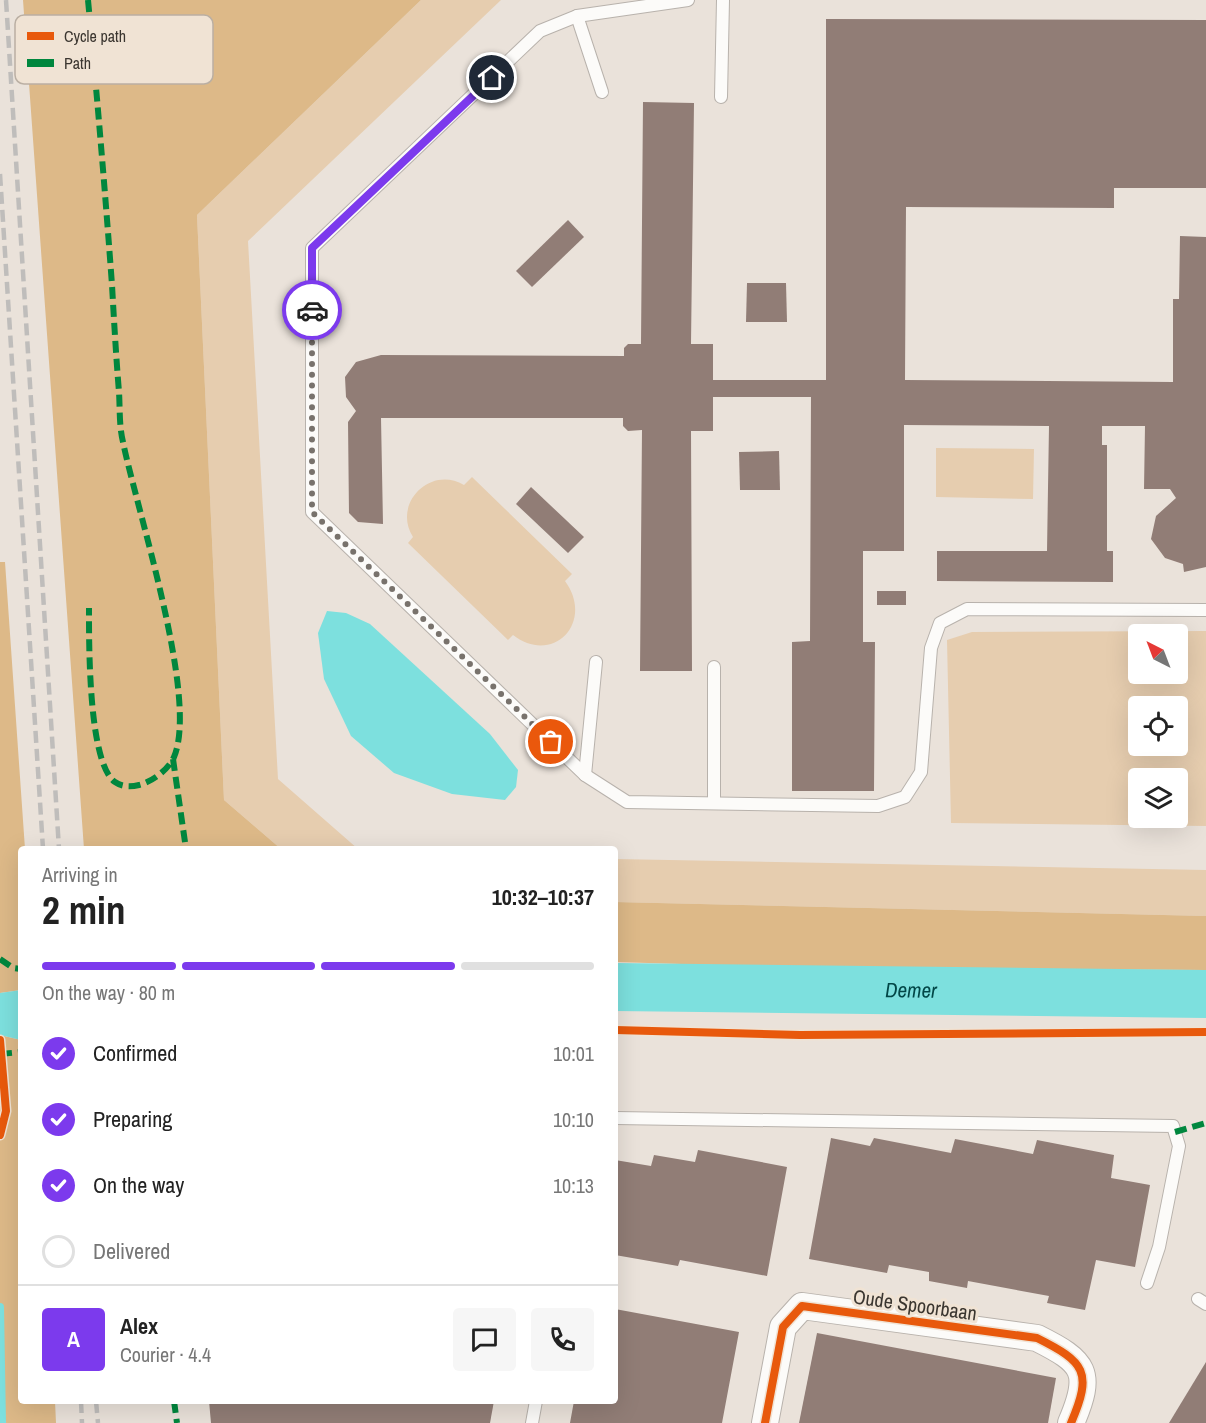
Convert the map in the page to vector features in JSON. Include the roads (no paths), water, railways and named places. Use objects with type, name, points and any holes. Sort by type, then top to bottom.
[{"type":"street","name":"Oude Spoorbaan","points":[[765,1423],[783,1327],[802,1306],[1037,1338],[1070,1355],[1081,1370],[1084,1394],[1071,1423]]},
{"type":"lane","points":[[688,0],[577,16],[540,32],[312,248],[312,512],[585,775],[627,802],[878,806],[905,797],[921,772],[931,648],[940,623],[967,609],[1206,610]]},
{"type":"lane","points":[[721,97],[723,0]]},
{"type":"lane","points":[[577,16],[602,92]]},
{"type":"lane","points":[[585,775],[596,662]]},
{"type":"lane","points":[[714,667],[714,803]]},
{"type":"lane","points":[[618,1118],[1173,1126],[1179,1146],[1159,1247],[1147,1283]]},
{"type":"lane","points":[[532,1423],[535,1404]]},
{"type":"water","points":[[327,611],[346,613],[370,624],[490,734],[518,770],[516,787],[505,800],[452,794],[394,773],[351,736],[324,679],[318,633]]},
{"type":"water","points":[[18,990],[18,1039],[0,1035],[0,993]]},
{"type":"waterway","name":"Demer","points":[[618,987],[1206,994]]},
{"type":"waterway","points":[[0,1307],[2,1423]]},
{"type":"railway","points":[[6,0],[59,846]]},
{"type":"railway","points":[[0,174],[43,846]]},
{"type":"railway","points":[[81,1404],[82,1423]]},
{"type":"railway","points":[[96,1404],[98,1423]]}]
